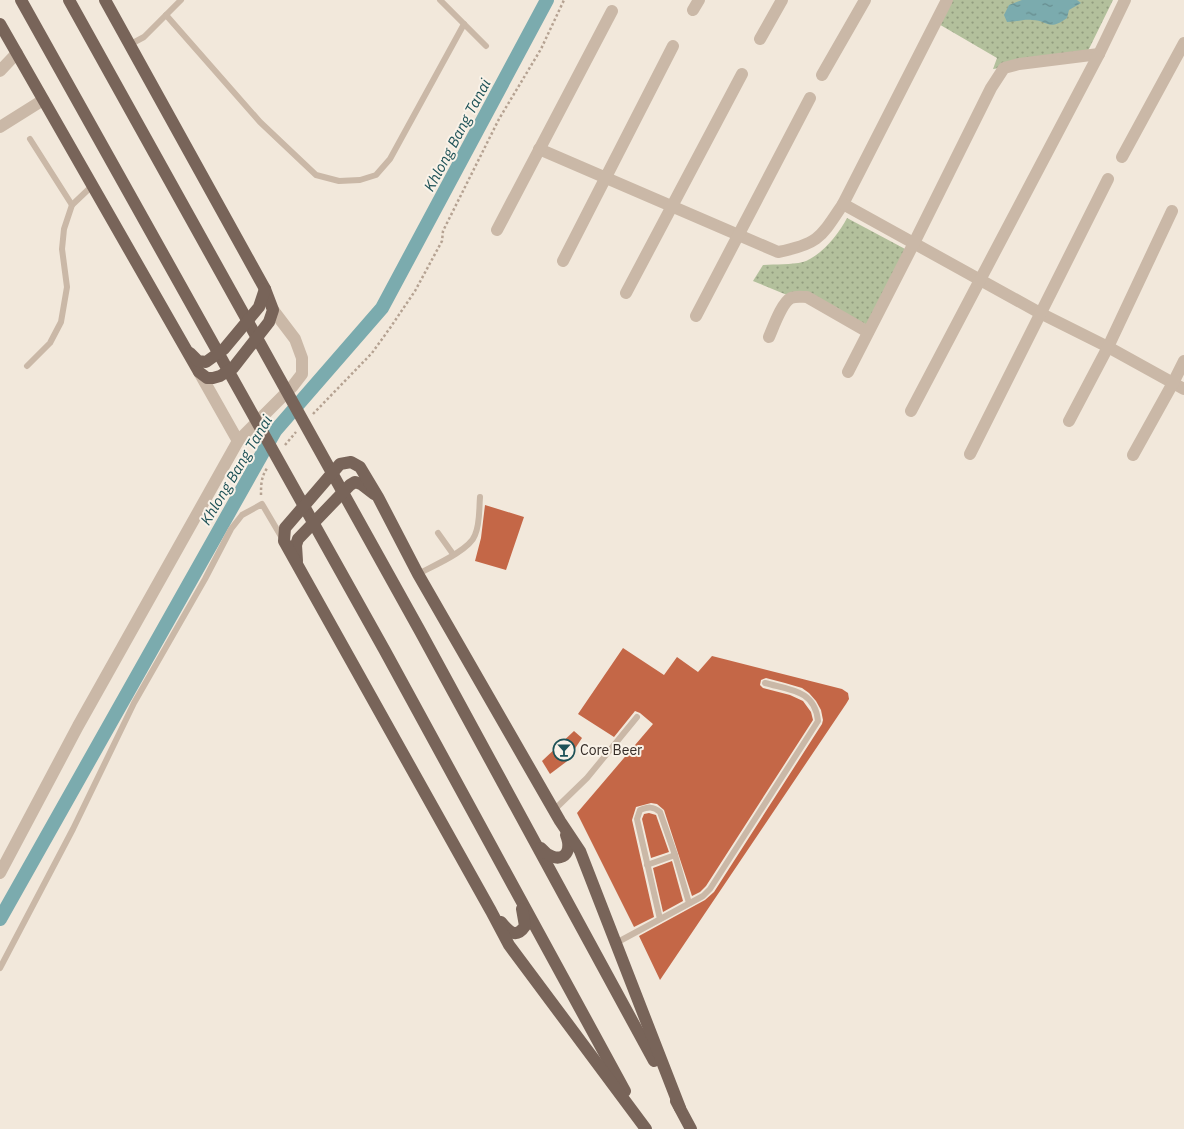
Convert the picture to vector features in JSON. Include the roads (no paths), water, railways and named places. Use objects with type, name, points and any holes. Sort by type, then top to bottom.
[{"type":"main road","points":[[21,0],[385,651],[646,1129]]},
{"type":"main road","points":[[69,0],[420,631],[692,1129]]},
{"type":"main road","points":[[0,24],[199,372],[207,378],[220,376],[233,368],[269,322],[273,310],[265,289],[105,0]]},
{"type":"main road","points":[[185,348],[198,362],[206,362],[212,358],[224,349],[259,307],[265,289]]},
{"type":"main road","points":[[646,1129],[508,945],[491,911],[284,541],[285,528],[340,464],[352,462],[360,467],[378,496],[418,574],[557,815],[580,851],[680,1108]]},
{"type":"main road","points":[[297,563],[296,545],[298,540],[350,485],[355,482],[361,484],[378,496]]},
{"type":"main road","points":[[534,839],[548,856],[558,858],[564,855],[570,844],[557,815]]},
{"type":"main road","points":[[491,911],[509,932],[513,934],[521,931],[525,926],[525,919],[518,895]]},
{"type":"street","points":[[760,39],[782,0]]},
{"type":"street","points":[[822,76],[864,0]]},
{"type":"street","points":[[539,149],[778,252],[797,248],[815,241],[824,232],[843,204],[947,0]]},
{"type":"street","points":[[911,411],[1099,54],[1125,0]]},
{"type":"street","points":[[497,230],[612,11]]},
{"type":"street","points":[[1122,157],[1184,42]]},
{"type":"street","points":[[563,261],[673,46]]},
{"type":"street","points":[[0,71],[17,53]]},
{"type":"street","points":[[848,372],[991,88],[1004,68],[1019,64],[1099,54]]},
{"type":"street","points":[[626,293],[742,74]]},
{"type":"street","points":[[696,316],[810,98]]},
{"type":"street","points":[[0,127],[43,100]]},
{"type":"street","points":[[970,454],[1108,179]]},
{"type":"street","points":[[843,204],[1040,313],[1108,347],[1179,386]]},
{"type":"street","points":[[1069,420],[1108,347],[1172,211]]},
{"type":"street","points":[[769,337],[785,303],[790,298],[798,296],[807,297],[868,332]]},
{"type":"street","points":[[0,873],[78,726],[238,441],[292,387],[302,374],[302,358],[295,339],[273,310]]},
{"type":"street","points":[[1133,455],[1179,386],[1184,361]]},
{"type":"street","points":[[199,372],[238,441]]},
{"type":"lane","points":[[129,45],[144,36],[181,0]]},
{"type":"lane","points":[[440,0],[486,46]]},
{"type":"lane","points":[[166,15],[260,122],[316,175],[339,181],[360,180],[376,174],[390,159],[464,24]]},
{"type":"lane","points":[[30,139],[72,205]]},
{"type":"lane","points":[[28,366],[50,344],[61,322],[67,287],[62,249],[64,229],[72,205],[92,186]]},
{"type":"lane","points":[[418,574],[470,544],[475,536],[480,497]]},
{"type":"lane","points":[[0,968],[73,829],[134,703],[205,579],[231,529],[242,515],[262,504],[284,541]]},
{"type":"lane","points":[[438,532],[453,554]]},
{"type":"lane","points":[[616,943],[703,896],[710,889],[818,721],[817,710],[813,701],[804,694],[765,683]]},
{"type":"lane","points":[[557,815],[637,717]]},
{"type":"lane","points":[[660,918],[636,819],[640,810],[654,808],[660,812],[689,903]]},
{"type":"lane","points":[[647,865],[675,855]]},
{"type":"water","points":[[1022,0],[1077,0],[1081,3],[1069,10],[1067,18],[1056,24],[1052,25],[1037,20],[1007,22],[1004,15],[1009,5]]},
{"type":"waterway","name":"Khlong Bang Tanai","points":[[0,919],[275,431],[382,308],[547,0]]},
{"type":"place","name":"Core Beer","points":[[564,750]]}]
